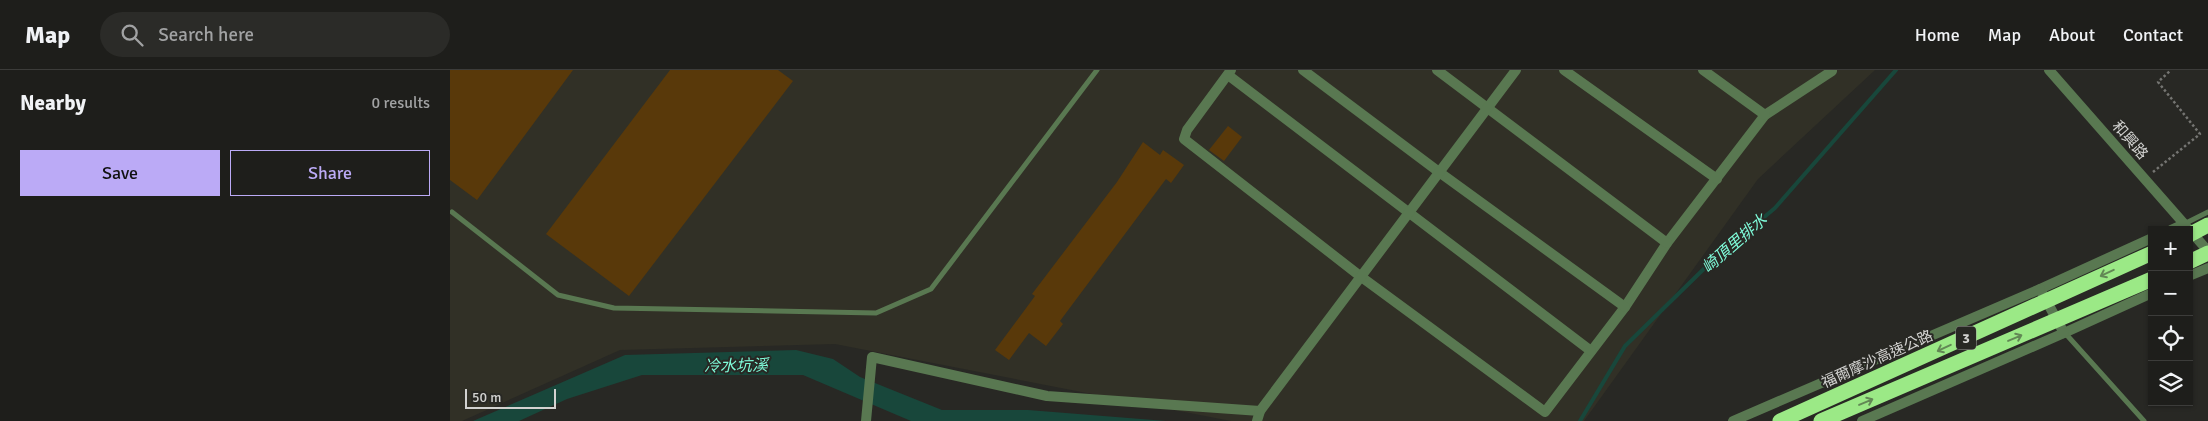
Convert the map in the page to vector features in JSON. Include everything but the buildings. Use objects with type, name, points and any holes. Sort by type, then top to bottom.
[{"type":"highway","points":[[2193,228],[2208,225]]},
{"type":"highway","points":[[2193,260],[2208,252]]},
{"type":"highway","name":"福爾摩沙高速公路","points":[[1780,421],[2148,255]]},
{"type":"highway","name":"3","points":[[1821,421],[2148,281]]},
{"type":"street","points":[[1303,70],[1439,172],[1625,307]]},
{"type":"street","points":[[1437,70],[1667,244]]},
{"type":"street","points":[[866,419],[872,357],[1046,396],[1258,416],[1360,276],[1516,70]]},
{"type":"street","points":[[1564,70],[1717,179]]},
{"type":"street","points":[[1703,70],[1765,115]]},
{"type":"street","points":[[1591,352],[1408,214],[1229,73],[1187,130],[1184,139],[1360,276],[1545,412],[1591,352],[1625,307],[1667,244],[1765,115],[1831,70]]},
{"type":"street","name":"和興路","points":[[2049,70],[2184,226]]},
{"type":"street","name":"和興路","points":[[2193,236],[2208,252]]},
{"type":"street","points":[[1733,421],[2040,289],[2148,240]]},
{"type":"street","points":[[2193,274],[2208,268]]},
{"type":"street","points":[[2040,289],[2064,333]]},
{"type":"street","points":[[1862,421],[2148,295]]},
{"type":"lane","points":[[452,212],[558,295],[614,308],[876,313],[931,289],[1097,70]]},
{"type":"lane","points":[[2191,226],[2208,212]]},
{"type":"lane","points":[[2064,333],[2144,421]]},
{"type":"path","points":[[2144,178],[2200,134],[2158,82],[2172,70]]},
{"type":"shaded area","points":[[450,70],[1875,70],[1758,179],[1584,421],[1231,421],[835,344],[620,350],[462,421],[450,421]]},
{"type":"water","name":"冷水坑溪","points":[[796,350],[833,359],[860,377],[942,410],[1028,410],[1166,421],[911,421],[803,375],[642,375],[567,399],[519,421],[473,421],[625,355]]},
{"type":"waterway","name":"崎頂里排水","points":[[1580,421],[1625,346],[1714,259],[1775,208],[1896,70]]}]
